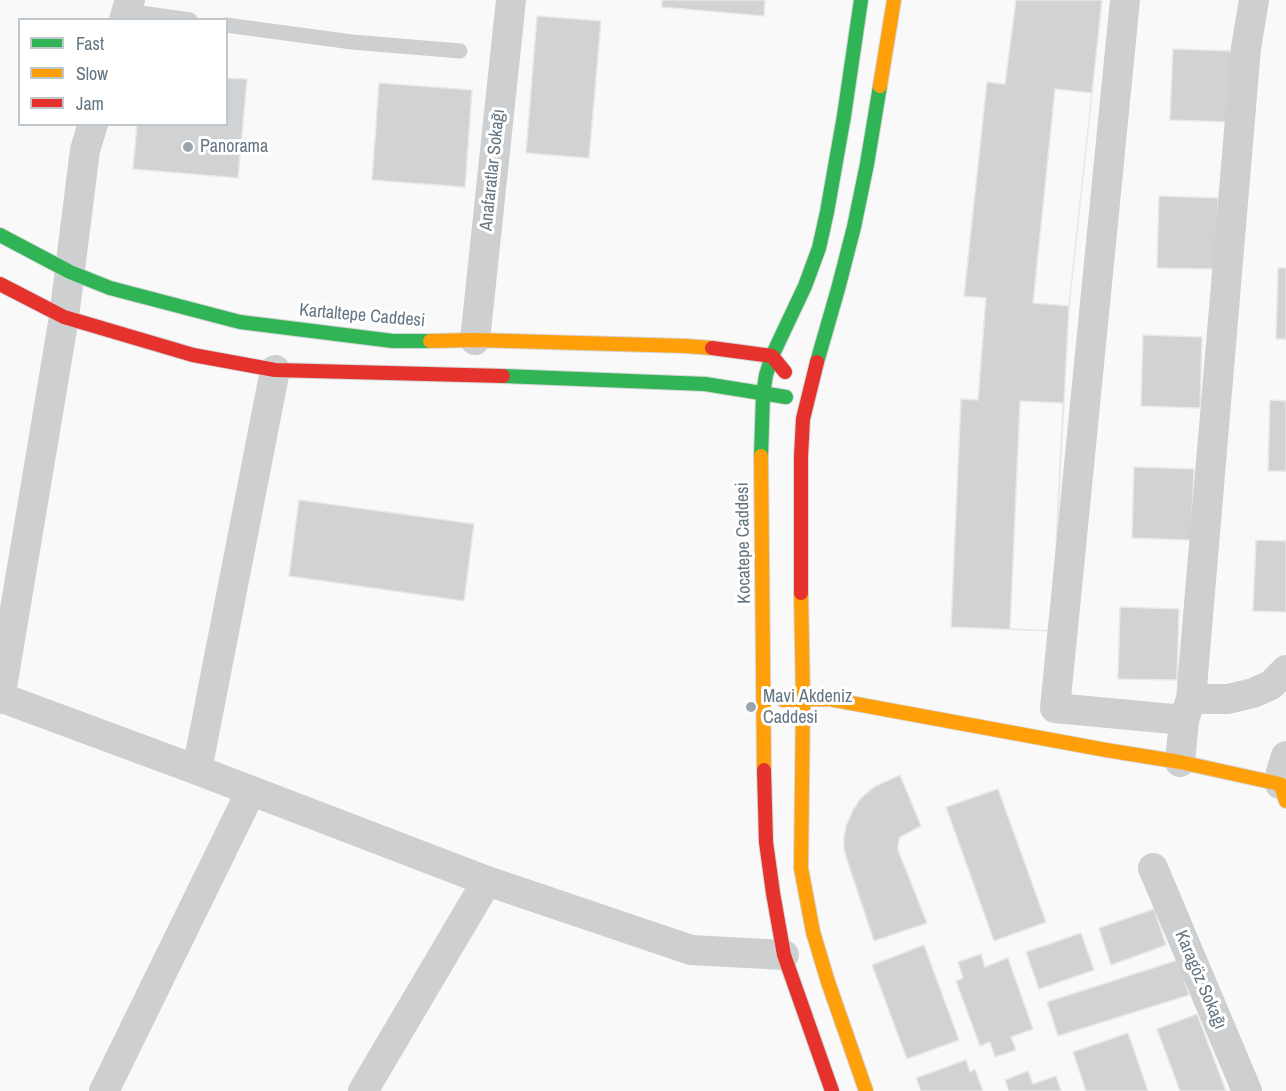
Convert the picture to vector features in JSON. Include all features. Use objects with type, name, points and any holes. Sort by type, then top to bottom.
[{"type":"main road","name":"Kocatepe Caddesi","points":[[832,1091],[784,955],[766,842],[761,444],[766,375],[819,248],[843,127],[861,0]]},
{"type":"main road","points":[[866,1091],[813,932],[801,868],[803,699],[801,457],[803,419],[800,390],[822,341],[854,227],[867,164],[894,0]]},
{"type":"main road","name":"Kartaltepe Caddesi","points":[[0,235],[70,272],[110,288],[240,322],[393,341],[475,340],[686,346],[772,356]]},
{"type":"main road","points":[[0,284],[64,317],[194,355],[275,370],[705,384],[763,394],[800,390]]},
{"type":"main road","points":[[772,356],[800,390]]},
{"type":"main road","points":[[764,701],[829,699],[1284,780]]},
{"type":"street","name":"Anafaratlar Sokağı","points":[[475,340],[512,0]]},
{"type":"street","points":[[1125,0],[1055,708],[1188,710],[1253,693],[1271,685],[1286,670]]},
{"type":"street","points":[[1179,762],[1188,710],[1246,48],[1254,0]]},
{"type":"street","points":[[92,126],[85,150],[64,317],[0,698],[197,770],[487,881],[691,950],[784,955]]},
{"type":"street","points":[[197,770],[275,370]]},
{"type":"street","points":[[104,1091],[251,791]]},
{"type":"street","name":"Karagöz Sokağı","points":[[1153,868],[1246,1091]]},
{"type":"street","points":[[363,1091],[487,881]]},
{"type":"lane","points":[[127,10],[177,18]]},
{"type":"lane","points":[[228,25],[352,42],[460,51]]},
{"type":"building","points":[[662,0],[765,0],[764,16],[662,7]]},
{"type":"building","points":[[1016,0],[1102,0],[1069,306],[1052,631],[951,627],[961,399],[978,400],[986,298],[964,296],[987,82],[1005,84]]},
{"type":"building","points":[[537,16],[601,21],[589,158],[526,153]]},
{"type":"building","points":[[1173,49],[1232,51],[1229,122],[1170,120]]},
{"type":"building","name":"Panorama","points":[[228,78],[247,79],[238,178],[133,169],[137,126],[228,126]]},
{"type":"building","points":[[379,83],[472,90],[465,187],[372,180]]},
{"type":"building","points":[[1055,89],[1092,93],[1069,306],[1033,303]]},
{"type":"building","points":[[1159,196],[1218,198],[1216,269],[1157,268]]},
{"type":"building","points":[[1278,268],[1286,268],[1286,339],[1276,339]]},
{"type":"building","points":[[1143,335],[1202,337],[1200,408],[1141,406]]},
{"type":"building","points":[[1270,400],[1286,401],[1286,471],[1268,471]]},
{"type":"building","points":[[1020,401],[1063,403],[1052,631],[1010,629]]},
{"type":"building","points":[[1134,467],[1194,469],[1191,540],[1132,538]]},
{"type":"building","points":[[299,500],[474,524],[464,601],[289,576]]},
{"type":"building","points":[[1256,540],[1286,541],[1286,612],[1253,611]]},
{"type":"building","points":[[1120,607],[1179,609],[1177,680],[1118,679]]},
{"type":"building","points":[[900,775],[921,826],[900,837],[898,850],[927,923],[874,941],[847,860],[844,837],[846,826],[860,799],[874,787]]},
{"type":"building","points":[[998,789],[1046,922],[994,941],[946,807]]},
{"type":"building","points":[[1154,909],[1166,945],[1111,965],[1099,928]]},
{"type":"building","points":[[1081,933],[1094,970],[1039,989],[1026,952]]},
{"type":"building","points":[[924,945],[959,1040],[907,1059],[872,965]]},
{"type":"building","points":[[981,954],[985,967],[1008,958],[1033,1029],[1011,1037],[1016,1050],[995,1057],[990,1042],[980,1046],[956,981],[963,978],[958,962]]},
{"type":"building","points":[[1178,960],[1189,995],[1058,1036],[1047,1002]]},
{"type":"building","points":[[1197,1014],[1226,1091],[1180,1091],[1157,1029]]},
{"type":"building","points":[[1128,1033],[1148,1091],[1086,1091],[1073,1052]]},
{"type":"building","points":[[966,1060],[970,1072],[975,1069],[983,1091],[921,1091],[916,1078]]},
{"type":"building","points":[[1028,1071],[1033,1084],[1056,1076],[1061,1091],[1009,1091],[1005,1080]]},
{"type":"traffic: fast","points":[[761,456],[763,394],[766,375],[819,248],[844,116],[861,0]]},
{"type":"traffic: fast","points":[[817,362],[854,227],[880,86]]},
{"type":"traffic: fast","points":[[0,235],[70,272],[110,288],[240,322],[393,341],[430,341]]},
{"type":"traffic: fast","points":[[503,376],[705,384],[786,397]]},
{"type":"traffic: slow","points":[[880,86],[894,0]]},
{"type":"traffic: slow","points":[[430,341],[475,340],[712,348]]},
{"type":"traffic: slow","points":[[761,456],[764,770]]},
{"type":"traffic: slow","points":[[801,593],[803,699],[801,868],[813,932],[866,1091]]},
{"type":"traffic: slow","points":[[783,700],[829,699],[1180,762],[1280,784],[1286,801]]},
{"type":"traffic: jam","points":[[0,284],[64,317],[193,355],[275,370],[503,376]]},
{"type":"traffic: jam","points":[[712,348],[772,356],[785,372]]},
{"type":"traffic: jam","points":[[801,593],[803,419],[817,362]]},
{"type":"traffic: jam","points":[[764,770],[766,842],[784,955],[832,1091]]},
{"type":"place","name":"Panorama","points":[[188,147]]},
{"type":"place","name":"Mavi Akdeniz Caddesi","points":[[751,707]]}]
